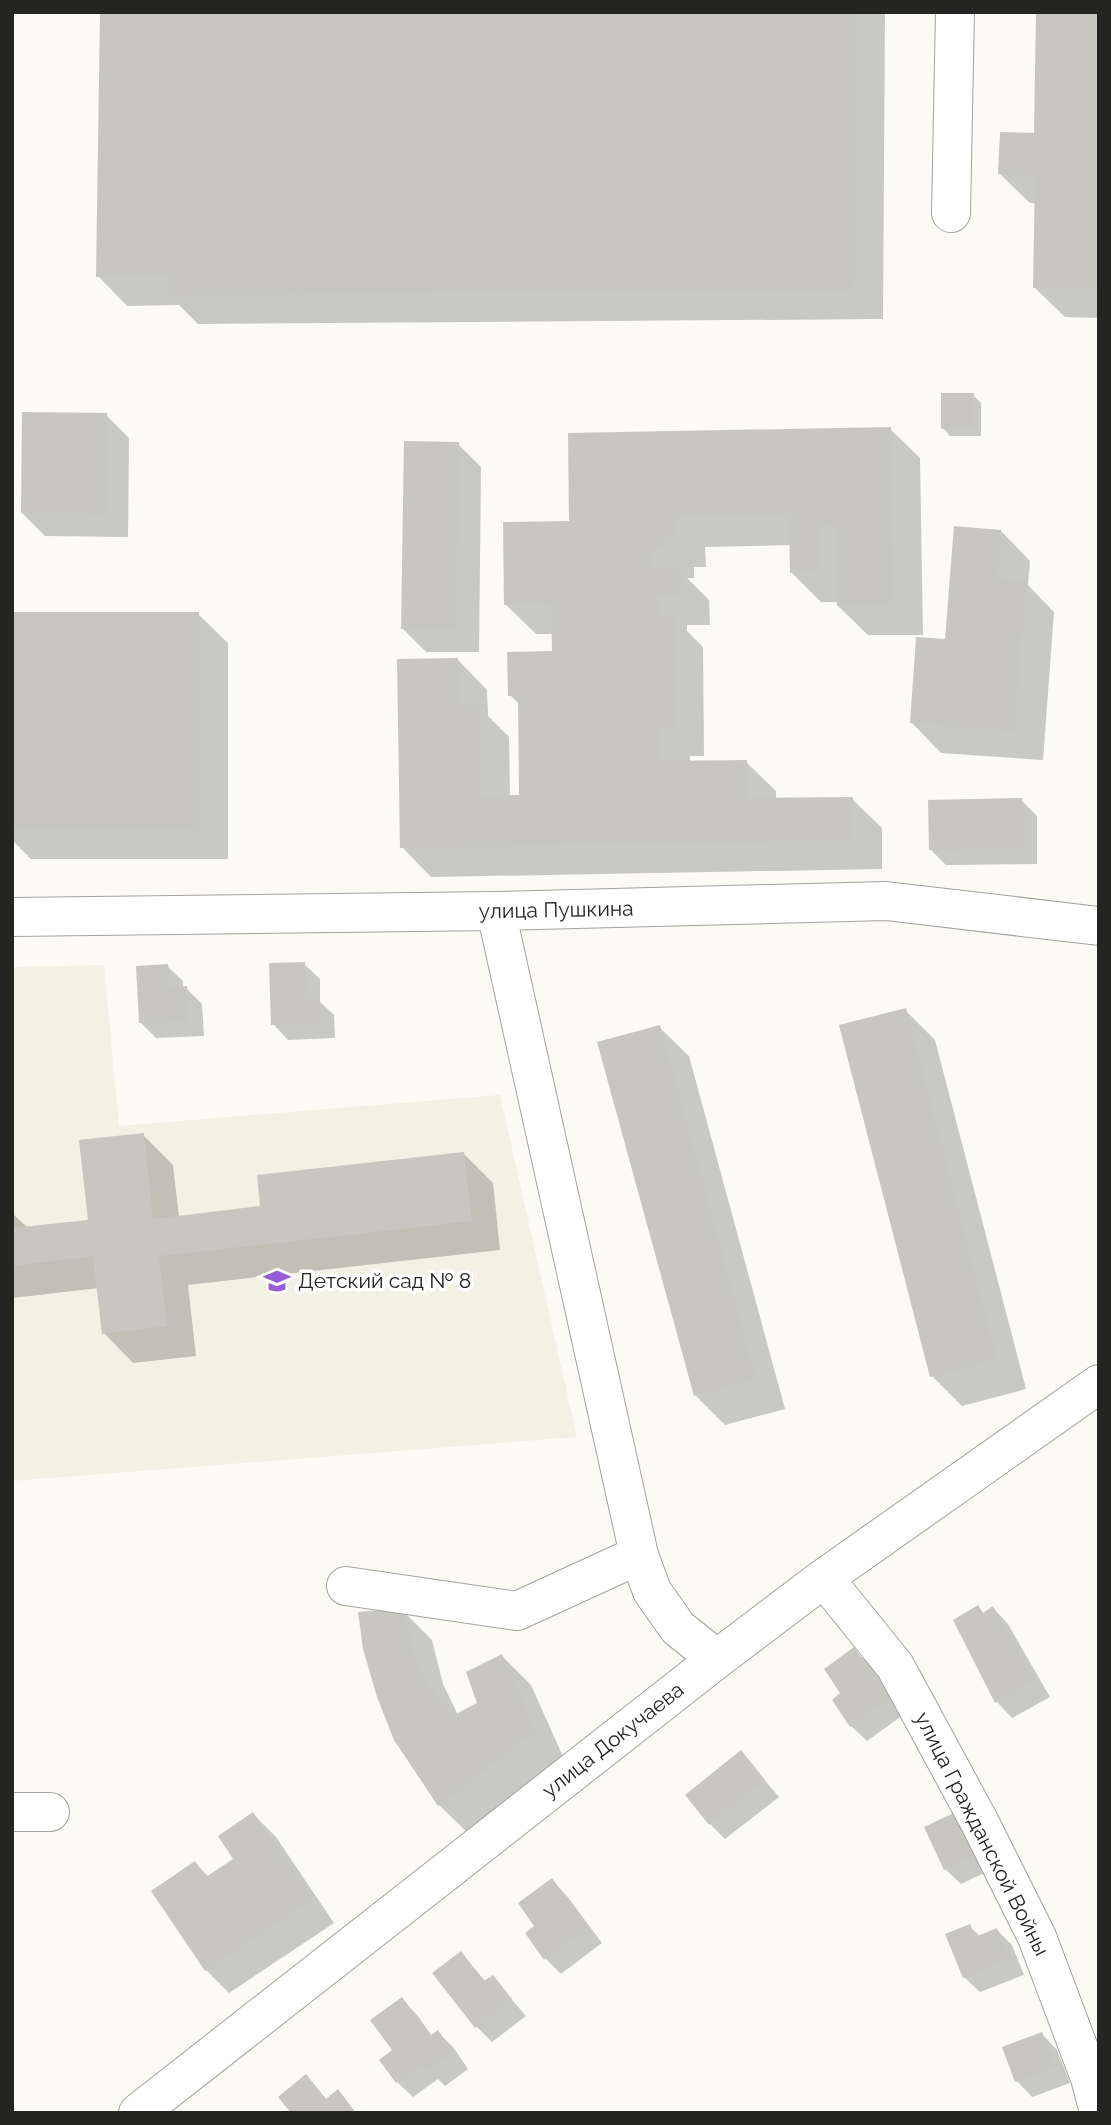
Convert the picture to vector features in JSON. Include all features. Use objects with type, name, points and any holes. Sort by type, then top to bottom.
[{"type":"street","points":[[951,213],[955,12]]},
{"type":"street","name":"улица Пушкина","points":[[12,917],[496,911],[886,901],[1099,926]]},
{"type":"street","points":[[496,911],[639,1555],[652,1591],[678,1628],[717,1659]]},
{"type":"street","name":"улица Докучаева","points":[[138,2113],[717,1659],[824,1578],[1099,1384]]},
{"type":"street","points":[[346,1586],[517,1611],[639,1555]]},
{"type":"street","name":"улица Гражданской Войны","points":[[824,1578],[895,1666],[980,1823],[1037,1937],[1090,2078],[1099,2112]]},
{"type":"street","points":[[12,1812],[50,1812]]},
{"type":"shaded area","name":"Детский сад № 8","points":[[104,965],[119,1126],[500,1095],[577,1437],[12,1481],[12,967]]},
{"type":"building","points":[[100,12],[856,12],[854,290],[167,295],[167,276],[96,277]]},
{"type":"building","points":[[1036,12],[1099,12],[1099,289],[1033,288],[1035,175],[998,174],[1000,132],[1034,133]]},
{"type":"building","points":[[941,393],[974,393],[974,429],[941,429]]},
{"type":"building","points":[[22,412],[107,413],[106,514],[21,513]]},
{"type":"building","points":[[891,427],[894,606],[837,606],[836,525],[821,526],[821,573],[790,573],[789,515],[676,517],[677,538],[665,538],[665,549],[652,549],[653,569],[680,569],[681,596],[658,596],[658,615],[674,615],[675,726],[661,727],[661,761],[747,760],[747,798],[853,797],[853,840],[400,848],[397,659],[458,658],[460,706],[480,705],[481,796],[519,795],[518,696],[508,696],[507,652],[552,651],[551,605],[504,605],[503,522],[569,521],[568,433]]},
{"type":"building","points":[[404,441],[459,442],[456,630],[401,629]]},
{"type":"building","points":[[954,526],[1001,530],[997,578],[1026,580],[1014,731],[910,723],[916,637],[945,639]]},
{"type":"building","points":[[12,612],[199,612],[199,830],[12,830]]},
{"type":"building","points":[[1022,798],[1023,849],[929,850],[928,800]]},
{"type":"building","points":[[305,962],[306,998],[319,998],[320,1023],[271,1025],[269,963]]},
{"type":"building","points":[[168,964],[169,987],[187,986],[189,1021],[139,1023],[136,966]]},
{"type":"building","points":[[906,1008],[997,1359],[930,1377],[839,1025]]},
{"type":"building","points":[[660,1025],[756,1379],[694,1396],[597,1042]]},
{"type":"building","points":[[144,1133],[153,1219],[260,1206],[257,1175],[464,1152],[472,1221],[159,1256],[167,1326],[102,1334],[93,1256],[12,1266],[12,1228],[88,1220],[79,1140]]},
{"type":"building","points":[[978,1605],[983,1613],[993,1606],[1035,1681],[995,1703],[953,1620]]},
{"type":"building","points":[[403,1608],[414,1653],[423,1676],[452,1716],[477,1703],[466,1672],[502,1654],[536,1731],[438,1806],[394,1740],[377,1697],[363,1649],[358,1612]]},
{"type":"building","points":[[854,1647],[889,1699],[850,1727],[832,1700],[840,1693],[824,1669]]},
{"type":"building","points":[[741,1750],[765,1780],[709,1825],[685,1795]]},
{"type":"building","points":[[960,1810],[981,1852],[944,1870],[924,1827]]},
{"type":"building","points":[[253,1812],[312,1899],[205,1971],[151,1891],[195,1861],[206,1877],[233,1859],[218,1836]]},
{"type":"building","points":[[552,1878],[588,1927],[544,1960],[525,1933],[534,1926],[518,1903]]},
{"type":"building","points":[[970,1924],[975,1937],[997,1928],[1010,1959],[963,1978],[945,1934]]},
{"type":"building","points":[[461,1951],[484,1981],[493,1975],[512,1999],[475,2028],[432,1973]]},
{"type":"building","points":[[402,1997],[430,2036],[438,2030],[454,2053],[428,2071],[423,2064],[396,2083],[379,2060],[392,2050],[370,2020]]},
{"type":"building","points":[[1042,2032],[1055,2067],[1015,2082],[1002,2047]]},
{"type":"building","points":[[306,2074],[326,2099],[338,2089],[356,2113],[291,2113],[278,2097]]},
{"type":"place","name":"Детский сад № 8","points":[[277,1281]]}]
